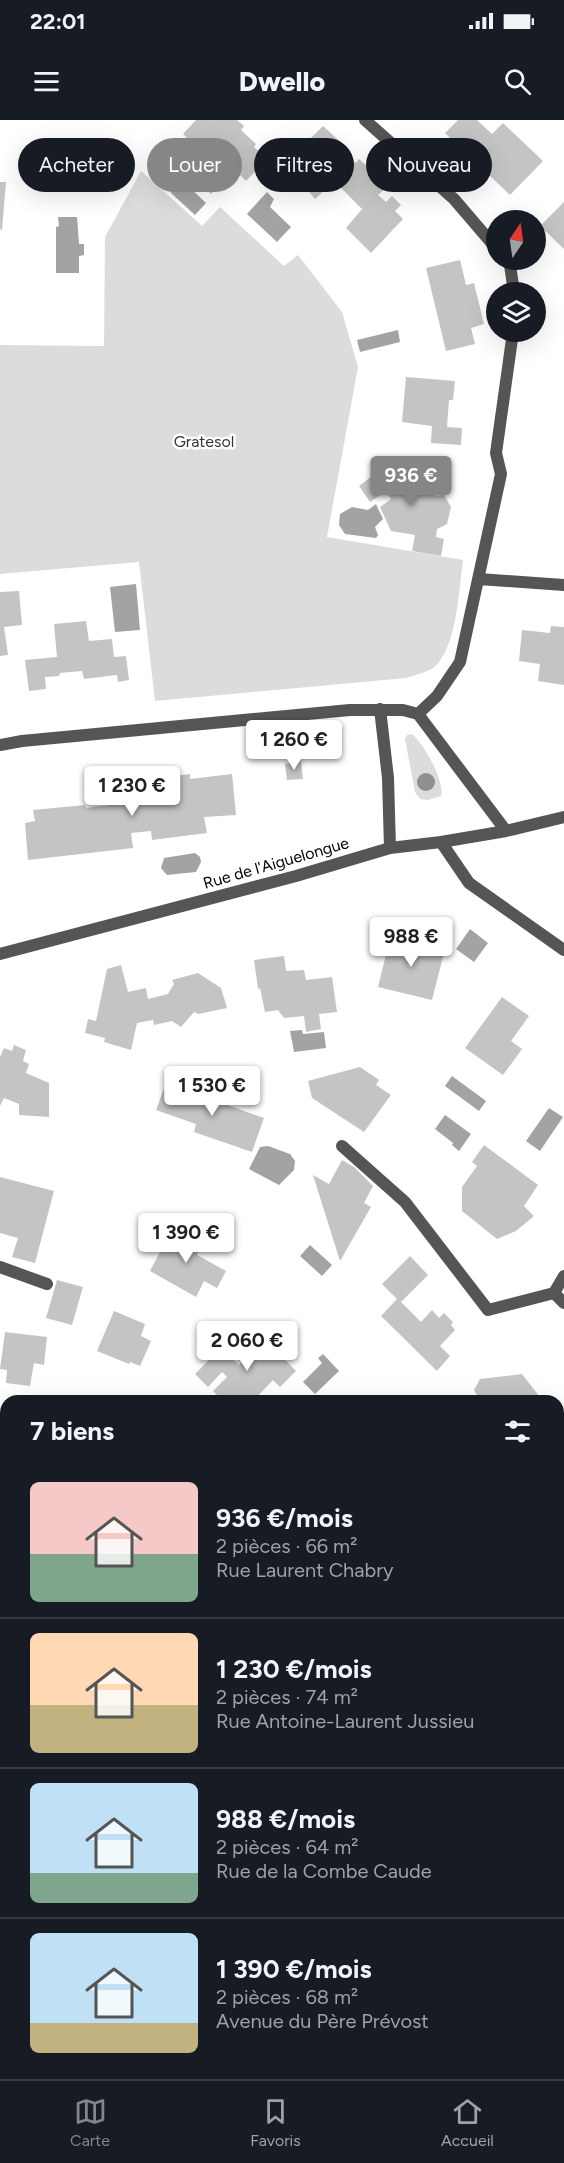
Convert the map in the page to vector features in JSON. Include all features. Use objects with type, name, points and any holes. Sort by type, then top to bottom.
[{"type":"street","points":[[365,120],[454,199],[486,236]]},
{"type":"street","points":[[418,714],[437,696],[460,662],[501,474],[496,453],[512,342]]},
{"type":"street","points":[[479,579],[564,585]]},
{"type":"street","points":[[380,709],[388,778],[390,848]]},
{"type":"street","points":[[0,745],[22,741],[380,709],[404,710],[418,714],[506,831]]},
{"type":"street","name":"Rue de l'Aiguelongue","points":[[0,954],[296,876],[390,848],[506,831],[564,817]]},
{"type":"street","points":[[441,842],[469,883],[564,950]]},
{"type":"street","points":[[342,1146],[405,1202],[488,1310],[554,1293],[564,1276]]},
{"type":"street","points":[[0,1267],[47,1284]]},
{"type":"street","points":[[554,1293],[564,1303]]},
{"type":"green space","name":"Gratesol","points":[[141,171],[147,176],[147,192],[164,192],[202,226],[220,207],[284,266],[298,255],[342,312],[358,367],[327,537],[463,560],[452,633],[441,659],[433,668],[406,678],[155,701],[139,562],[0,574],[0,345],[104,346],[105,237],[130,192],[135,192],[135,182]]},
{"type":"green space","points":[[412,734],[433,763],[440,781],[441,796],[428,800],[420,799],[415,792],[405,739],[407,735]]},
{"type":"shaded area","points":[[194,192],[206,203],[195,215],[171,193]]},
{"type":"shaded area","points":[[267,192],[274,199],[270,207],[291,227],[277,242],[247,214]]},
{"type":"shaded area","points":[[58,217],[77,217],[79,244],[84,244],[84,255],[79,256],[79,273],[56,273]]},
{"type":"shaded area","points":[[398,330],[400,342],[360,352],[357,340]]},
{"type":"shaded area","points":[[376,504],[383,519],[375,527],[378,535],[376,538],[345,534],[339,525],[340,514],[352,507],[368,510]]},
{"type":"shaded area","points":[[136,584],[140,630],[115,632],[110,587]]},
{"type":"shaded area","points":[[195,853],[200,857],[201,862],[196,872],[167,875],[161,868],[164,858]]},
{"type":"shaded area","points":[[470,929],[488,943],[474,962],[456,949]]},
{"type":"shaded area","points":[[302,1030],[303,1034],[324,1032],[326,1048],[294,1052],[290,1031]]},
{"type":"shaded area","points":[[452,1076],[486,1101],[479,1111],[445,1086]]},
{"type":"shaded area","points":[[549,1108],[563,1117],[540,1151],[526,1141]]},
{"type":"shaded area","points":[[445,1115],[471,1134],[459,1151],[452,1145],[453,1143],[435,1129]]},
{"type":"shaded area","points":[[268,1146],[290,1154],[295,1161],[294,1170],[279,1185],[249,1169],[260,1147]]},
{"type":"shaded area","points":[[310,1245],[332,1265],[322,1276],[300,1256]]},
{"type":"shaded area","points":[[323,1354],[339,1371],[315,1394],[303,1382],[322,1363],[318,1358]]},
{"type":"building","points":[[196,120],[237,120],[244,126],[241,130],[254,142],[254,173],[246,181],[242,177],[242,138],[187,138],[183,134]]},
{"type":"building","points":[[458,120],[477,120],[492,134],[503,123],[543,161],[510,195],[492,178],[492,138],[450,138],[445,133]]},
{"type":"building","points":[[323,126],[336,138],[311,138]]},
{"type":"building","points":[[359,159],[366,166],[366,192],[381,192],[378,195],[386,202],[392,196],[401,205],[395,211],[403,219],[371,253],[346,228],[362,209],[345,192],[354,192],[354,161],[356,163]]},
{"type":"building","points":[[0,182],[6,182],[2,230],[0,229]]},
{"type":"building","points":[[309,192],[323,192],[315,199]]},
{"type":"building","points":[[564,202],[564,249],[546,232],[546,220]]},
{"type":"building","points":[[460,260],[466,285],[474,283],[484,324],[471,328],[475,344],[446,351],[426,268]]},
{"type":"building","points":[[406,377],[455,381],[453,400],[449,400],[447,427],[462,428],[461,445],[431,443],[432,426],[402,422]]},
{"type":"building","points":[[381,469],[417,472],[420,477],[428,473],[433,480],[427,484],[436,496],[444,495],[451,507],[447,524],[437,529],[436,537],[444,539],[441,556],[412,551],[415,535],[391,531],[380,507],[391,499],[386,491],[370,502],[359,486]]},
{"type":"building","points":[[19,591],[22,625],[4,627],[8,655],[0,656],[0,592]]},
{"type":"building","points":[[86,621],[89,641],[112,639],[114,657],[126,656],[129,680],[118,682],[117,675],[84,679],[82,671],[60,673],[59,676],[45,677],[46,689],[29,691],[25,660],[57,657],[54,624]]},
{"type":"building","points":[[551,626],[564,627],[564,685],[538,681],[540,664],[519,661],[522,630],[550,633]]},
{"type":"building","points":[[301,761],[303,779],[287,780],[285,764]]},
{"type":"building","points":[[190,774],[190,779],[232,774],[236,815],[204,817],[207,833],[152,840],[151,831],[131,833],[133,848],[28,860],[25,823],[35,821],[33,810],[111,805],[111,802],[145,797],[143,780]]},
{"type":"building","points":[[391,934],[421,941],[420,947],[444,953],[432,1000],[378,987]]},
{"type":"building","points":[[284,956],[286,971],[304,970],[306,980],[332,977],[337,1012],[319,1014],[321,1029],[306,1032],[304,1016],[284,1018],[278,1010],[265,1012],[260,988],[258,989],[254,960]]},
{"type":"building","points":[[121,965],[128,992],[146,988],[148,999],[168,994],[174,984],[172,980],[198,973],[221,988],[227,1008],[198,1014],[194,1012],[181,1027],[172,1021],[154,1025],[153,1020],[137,1023],[131,1050],[104,1042],[105,1038],[85,1033],[88,1019],[96,1021],[107,969]]},
{"type":"building","points":[[502,997],[529,1016],[511,1041],[522,1049],[503,1075],[465,1048]]},
{"type":"building","points":[[14,1045],[26,1050],[23,1061],[29,1064],[26,1073],[49,1083],[49,1117],[19,1115],[19,1104],[4,1098],[0,1106],[0,1057],[4,1048],[12,1051]]},
{"type":"building","points":[[360,1067],[379,1080],[376,1085],[391,1095],[364,1132],[312,1098],[308,1081]]},
{"type":"building","points":[[166,1083],[264,1118],[252,1152],[194,1132],[196,1124],[156,1110]]},
{"type":"building","points":[[484,1145],[538,1185],[524,1206],[534,1216],[516,1231],[497,1239],[462,1211],[462,1187],[477,1166],[472,1162]]},
{"type":"building","points":[[342,1160],[354,1167],[373,1186],[364,1203],[371,1207],[340,1261],[313,1175],[329,1184]]},
{"type":"building","points":[[0,1177],[54,1191],[35,1263],[12,1257],[18,1238],[0,1233]]},
{"type":"building","points":[[173,1227],[202,1243],[197,1255],[226,1271],[217,1288],[204,1281],[196,1297],[150,1271]]},
{"type":"building","points":[[410,1256],[428,1275],[401,1302],[421,1322],[432,1310],[439,1318],[444,1313],[453,1322],[451,1325],[455,1330],[440,1346],[450,1356],[437,1371],[381,1316],[397,1299],[382,1284]]},
{"type":"building","points":[[57,1280],[83,1287],[72,1325],[46,1318]]},
{"type":"building","points":[[114,1311],[145,1324],[141,1336],[151,1341],[140,1366],[97,1351]]},
{"type":"building","points":[[5,1332],[47,1337],[44,1365],[34,1363],[30,1386],[6,1383],[7,1370],[0,1369]]},
{"type":"building","points":[[261,1335],[296,1371],[280,1387],[273,1380],[259,1395],[217,1395],[213,1391],[227,1377],[222,1372],[208,1387],[195,1374],[221,1348],[239,1365],[247,1357],[243,1353]]},
{"type":"building","points":[[522,1374],[538,1395],[477,1395],[474,1390],[480,1379]]}]
